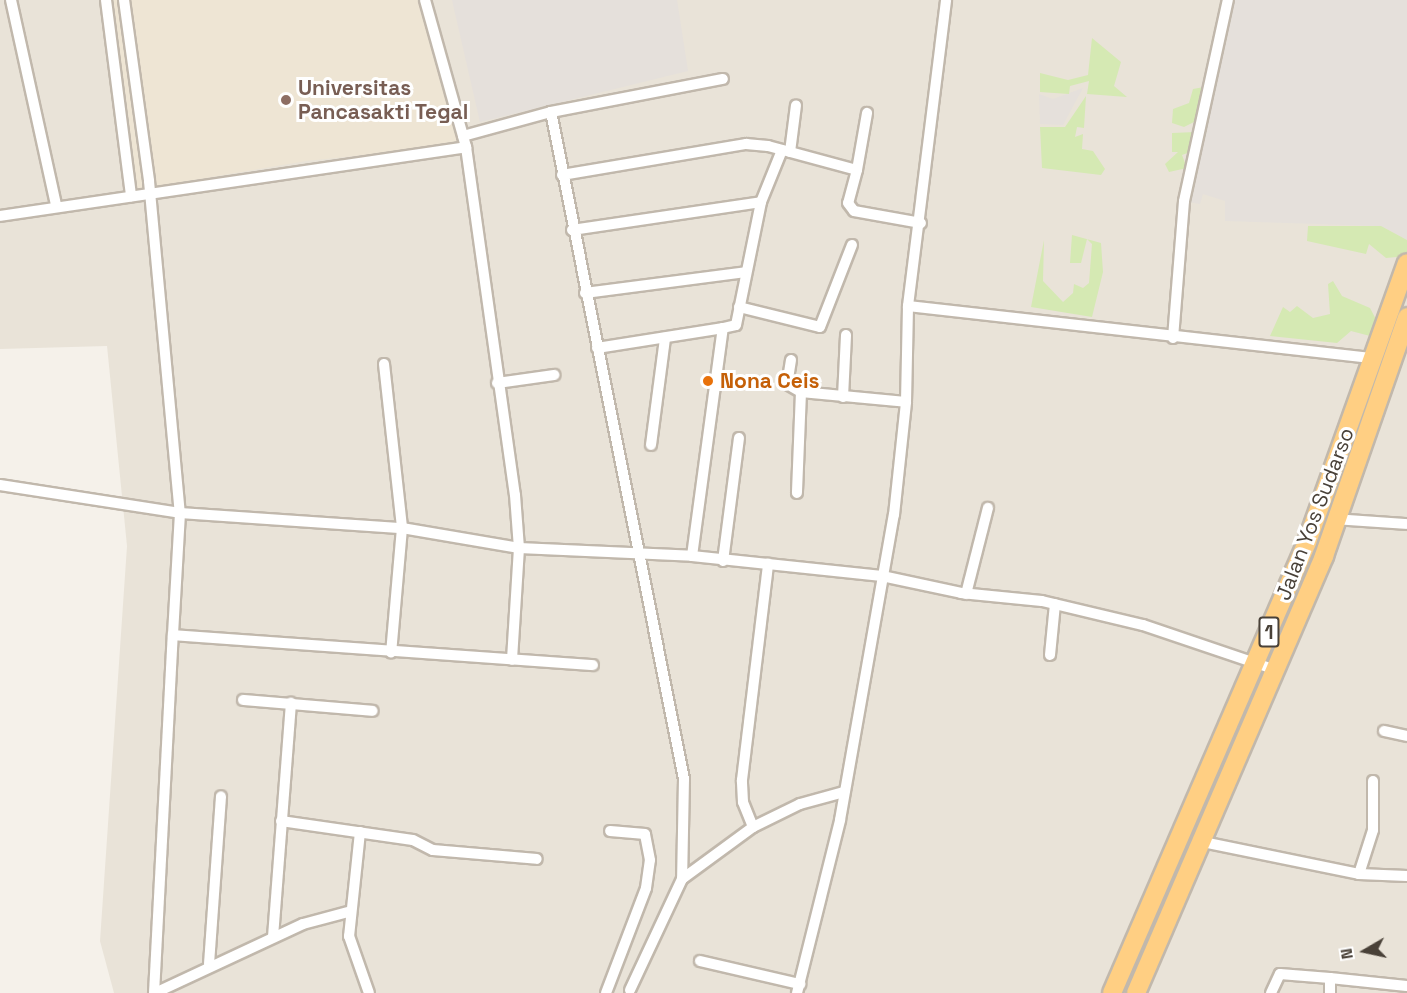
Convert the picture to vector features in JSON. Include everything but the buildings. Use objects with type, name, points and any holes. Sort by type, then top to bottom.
[{"type":"highway","name":"Jalan Yos Sudarso","points":[[1112,993],[1257,661],[1407,263]]},
{"type":"highway","name":"Jalan Yos Sudarso","points":[[1136,993],[1276,670],[1335,519],[1407,317]]},
{"type":"street","points":[[11,0],[56,204]]},
{"type":"street","points":[[106,0],[131,196]]},
{"type":"street","points":[[124,0],[150,194],[180,513],[155,993]]},
{"type":"street","points":[[425,0],[464,141],[519,548],[512,660]]},
{"type":"street","points":[[700,961],[798,989],[844,792],[882,576],[906,402],[908,306],[921,224],[946,0]]},
{"type":"street","points":[[1173,338],[1184,201],[1228,0]]},
{"type":"street","points":[[0,216],[56,204],[150,194],[464,141],[551,112],[723,79]]},
{"type":"street","points":[[597,348],[736,325],[761,202],[786,151],[796,105]]},
{"type":"street","points":[[551,112],[572,230],[684,778],[682,879],[630,990]]},
{"type":"street","points":[[867,113],[857,170],[848,202],[854,211],[921,224]]},
{"type":"street","points":[[562,175],[746,144],[786,151],[857,170]]},
{"type":"street","points":[[572,230],[761,202]]},
{"type":"street","points":[[739,307],[820,327],[852,245]]},
{"type":"street","points":[[585,293],[746,272]]},
{"type":"street","points":[[908,306],[1173,338],[1373,358]]},
{"type":"street","points":[[692,556],[723,328]]},
{"type":"street","points":[[843,397],[846,336]]},
{"type":"street","points":[[651,445],[665,338]]},
{"type":"street","points":[[791,360],[787,384],[801,392],[906,402]]},
{"type":"street","points":[[384,364],[402,528],[391,653]]},
{"type":"street","points":[[497,383],[554,375]]},
{"type":"street","points":[[797,493],[801,392]]},
{"type":"street","points":[[723,561],[739,438]]},
{"type":"street","points":[[0,485],[180,513],[402,528],[519,548],[692,556],[882,576],[966,594],[1055,604],[1257,661],[1276,670]]},
{"type":"street","points":[[966,594],[988,508]]},
{"type":"street","points":[[1335,519],[1407,525]]},
{"type":"street","points":[[753,826],[743,802],[742,780],[768,564]]},
{"type":"street","points":[[1050,655],[1055,604]]},
{"type":"street","points":[[173,634],[391,653],[593,665]]},
{"type":"street","points":[[243,700],[291,702],[373,711]]},
{"type":"street","points":[[273,937],[291,702]]},
{"type":"street","points":[[1384,731],[1407,736]]},
{"type":"street","points":[[1359,874],[1373,830],[1373,781]]},
{"type":"street","points":[[682,879],[753,826],[800,804],[844,792]]},
{"type":"street","points":[[209,964],[221,795]]},
{"type":"street","points":[[281,821],[424,843],[433,850],[537,859]]},
{"type":"street","points":[[606,993],[646,888],[650,860],[645,834],[610,831]]},
{"type":"street","points":[[360,832],[348,912],[352,956],[369,993]]},
{"type":"street","points":[[1203,842],[1359,874],[1407,876]]},
{"type":"street","points":[[155,993],[209,964],[273,937],[348,912]]},
{"type":"street","points":[[1271,993],[1280,974],[1407,986]]},
{"type":"street","points":[[1330,978],[1330,993]]},
{"type":"shaded area","points":[[0,0],[1407,0],[1407,993],[114,993],[100,941],[127,546],[107,346],[0,349]]},
{"type":"shaded area","name":"Universitas Pancasakti Tegal","points":[[110,0],[421,0],[460,145],[306,161],[134,190]]},
{"type":"shaded area","points":[[452,0],[677,0],[688,71],[480,122]]},
{"type":"shaded area","points":[[1228,0],[1407,0],[1407,240],[1381,226],[1225,221],[1225,201],[1203,194],[1200,204],[1184,201]]},
{"type":"shaded area","points":[[1083,88],[1063,125],[1040,124],[1039,94],[1053,99]]},
{"type":"green space","points":[[1092,38],[1121,62],[1114,86],[1127,97],[1087,94],[1089,81],[1070,86],[1069,94],[1040,92],[1040,73],[1068,80],[1088,75]]},
{"type":"green space","points":[[1204,87],[1196,121],[1184,127],[1172,123],[1173,109],[1189,103],[1193,89]]},
{"type":"green space","points":[[1086,96],[1084,128],[1077,127],[1075,137],[1083,134],[1082,149],[1093,151],[1105,169],[1101,175],[1042,168],[1040,127],[1065,127]]},
{"type":"green space","points":[[1196,132],[1190,152],[1182,155],[1187,168],[1169,172],[1165,164],[1178,152],[1172,152],[1172,133]]},
{"type":"green space","points":[[1308,226],[1381,226],[1407,240],[1407,256],[1386,258],[1369,244],[1366,254],[1307,241]]},
{"type":"green space","points":[[1072,235],[1087,239],[1081,263],[1070,263]]},
{"type":"green space","points":[[1087,239],[1101,243],[1103,272],[1092,317],[1031,307],[1044,240],[1043,281],[1063,302],[1073,293],[1074,284],[1083,288],[1089,283],[1092,244]]},
{"type":"green space","points":[[1333,281],[1342,296],[1370,308],[1380,327],[1374,337],[1351,331],[1337,343],[1270,336],[1283,307],[1290,312],[1297,306],[1313,318],[1330,314],[1328,284]]},
{"type":"place","name":"Universitas Pancasakti Tegal","points":[[286,100]]},
{"type":"place","name":"Nona Ceis","points":[[708,381]]}]
